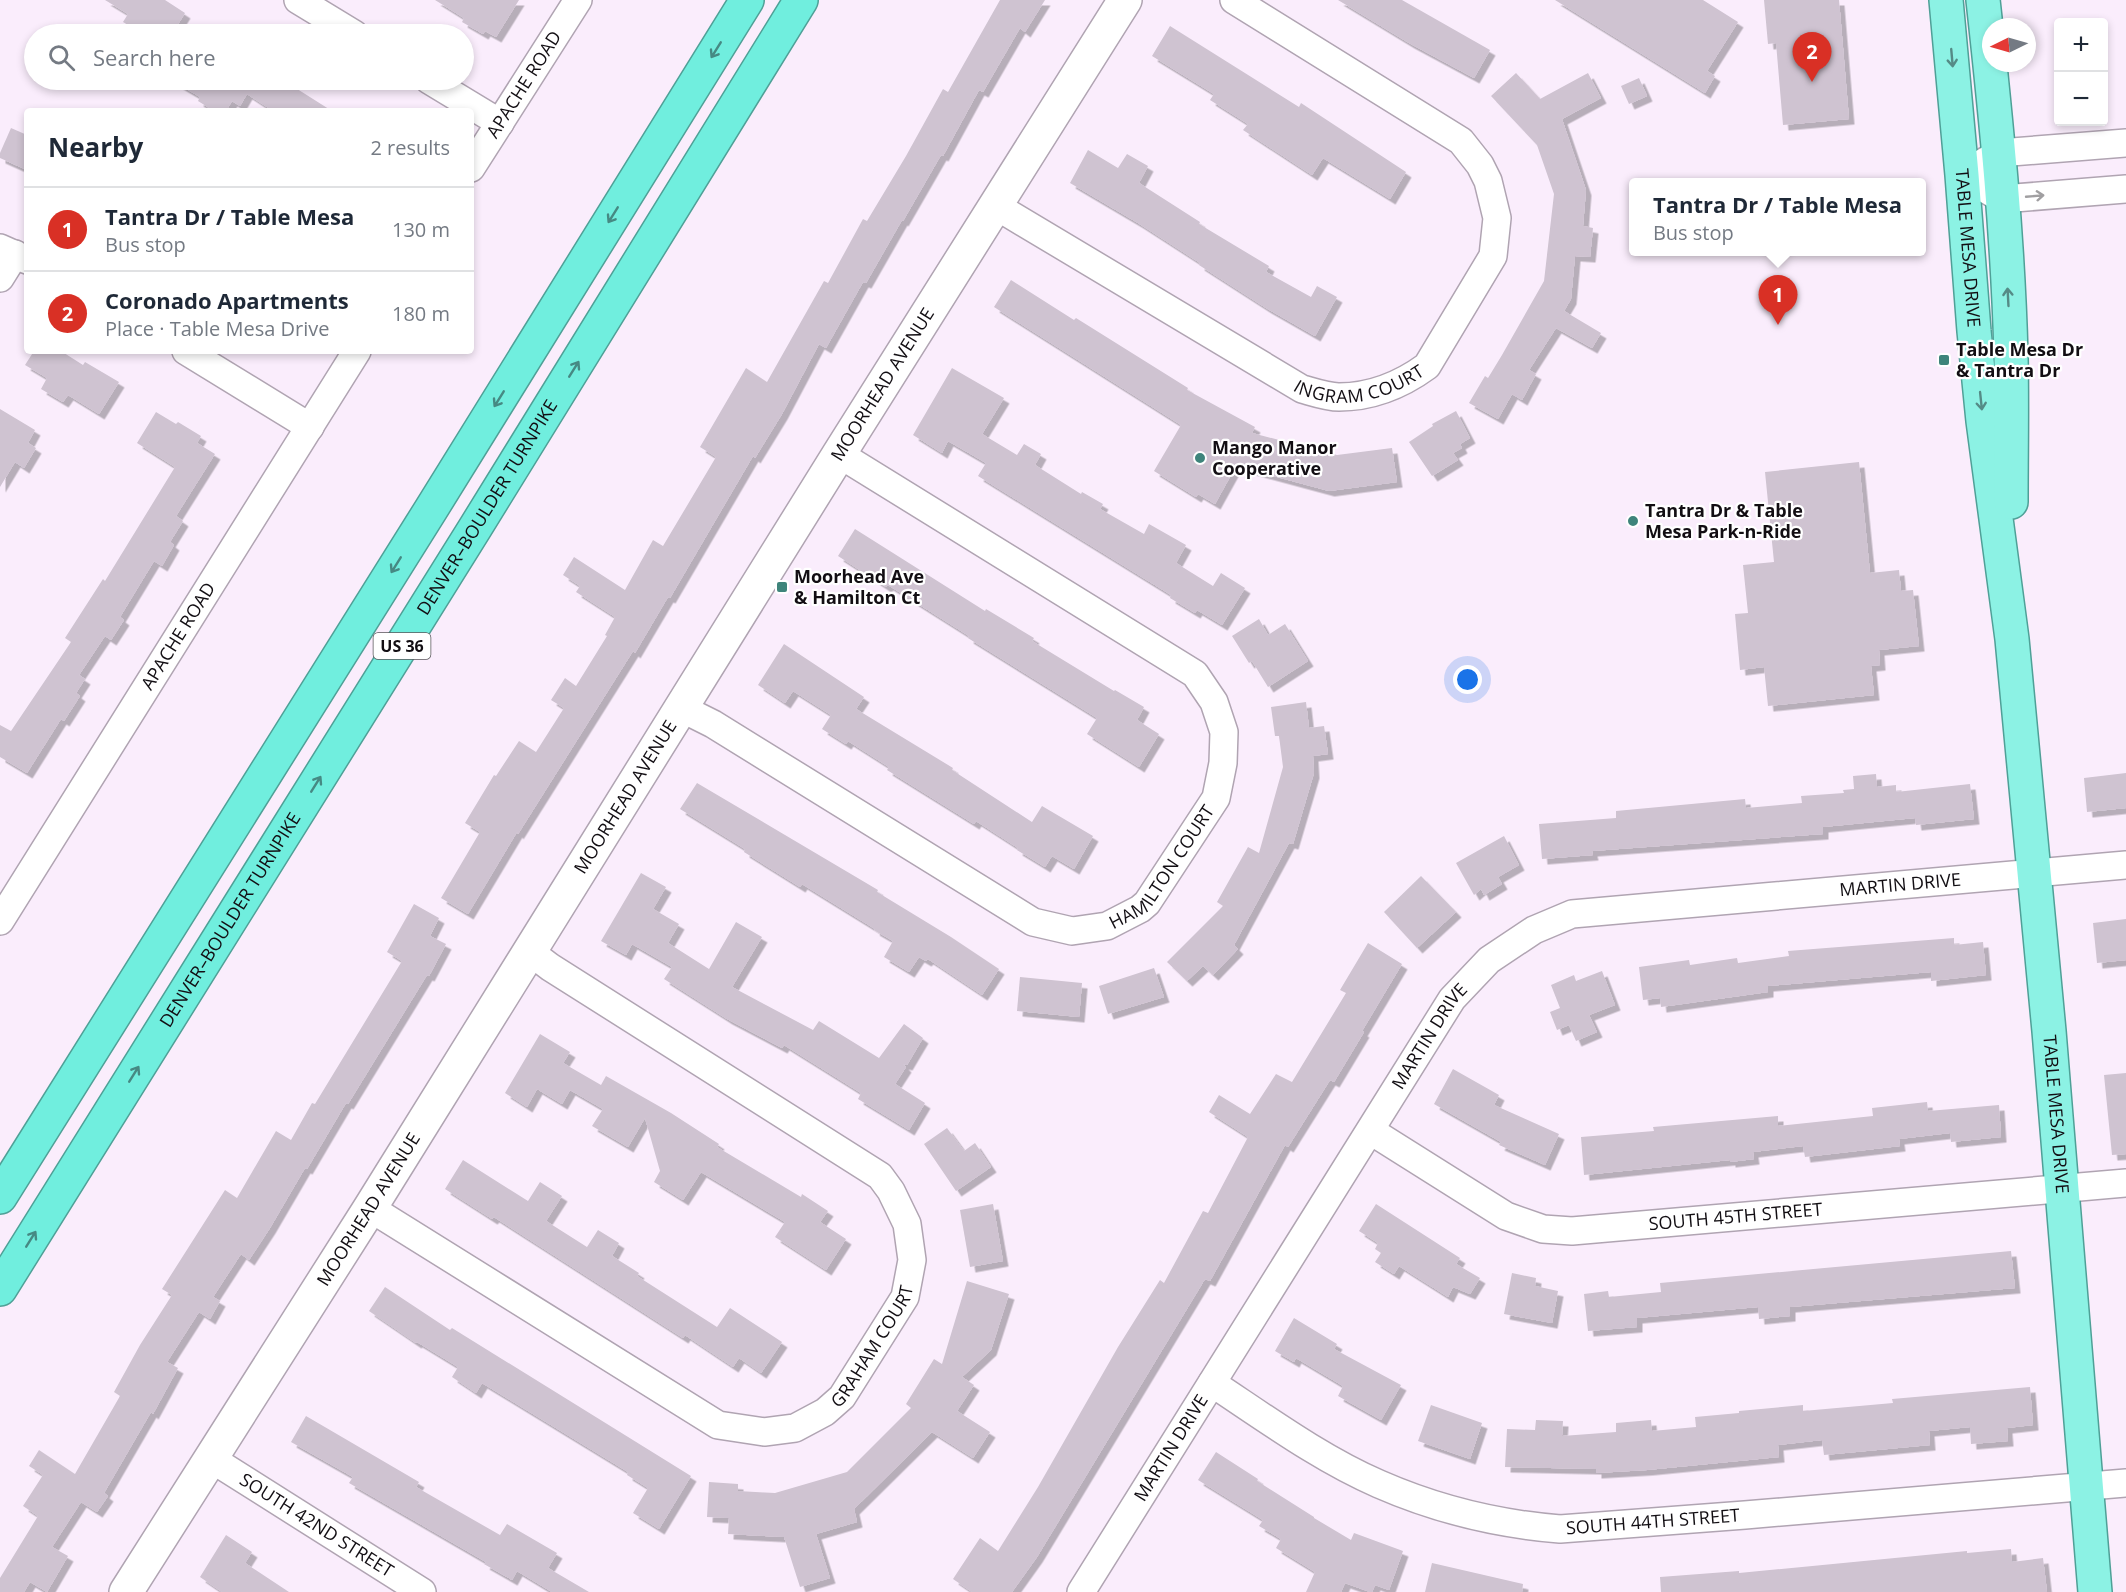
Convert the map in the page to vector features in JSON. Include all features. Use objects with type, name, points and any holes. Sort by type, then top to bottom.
[{"type":"highway","name":"US 36","points":[[0,1197],[747,0]]},
{"type":"highway","name":"DENVER–BOULDER TURNPIKE","points":[[0,1289],[476,528],[801,0]]},
{"type":"highway","name":"TABLE MESA DRIVE","points":[[1946,0],[1979,387],[2012,639],[2062,1189],[2095,1592]]},
{"type":"highway","name":"TABLE MESA DRIVE","points":[[1983,0],[1999,153],[2011,356],[2012,639]]},
{"type":"street","points":[[298,0],[338,24]]},
{"type":"street","name":"APACHE ROAD","points":[[474,163],[578,0]]},
{"type":"street","name":"MOORHEAD AVENUE","points":[[126,1592],[370,1208],[839,454],[1125,0]]},
{"type":"street","name":"INGRAM COURT","points":[[996,206],[1302,389],[1337,397],[1376,393],[1412,377],[1427,366],[1493,256],[1497,218],[1488,181],[1480,165],[1461,141],[1234,0]]},
{"type":"street","points":[[446,90],[500,123]]},
{"type":"street","points":[[2126,143],[1999,153],[1962,175],[2002,199],[2126,189]]},
{"type":"street","points":[[0,278],[14,254]]},
{"type":"street","points":[[191,354],[310,427]]},
{"type":"street","name":"APACHE ROAD","points":[[0,921],[355,354]]},
{"type":"street","name":"HAMILTON COURT","points":[[681,708],[712,724],[1033,922],[1071,931],[1107,926],[1147,903],[1216,798],[1223,763],[1224,732],[1214,702],[1195,674],[839,454]]},
{"type":"street","name":"MARTIN DRIVE","points":[[1081,1592],[1452,999],[1489,960],[1534,930],[1572,914],[2126,865]]},
{"type":"street","name":"GRAHAM COURT","points":[[370,1208],[718,1425],[764,1432],[795,1428],[825,1412],[842,1397],[905,1297],[912,1260],[907,1224],[891,1191],[880,1176],[550,967],[529,951]]},
{"type":"street","name":"SOUTH 45TH STREET","points":[[1371,1131],[1506,1216],[1543,1229],[1572,1231],[2126,1183]]},
{"type":"street","name":"SOUTH 44TH STREET","points":[[1212,1383],[1309,1447],[1379,1484],[1457,1512],[1539,1527],[1560,1528],[1745,1515],[2126,1483]]},
{"type":"street","name":"SOUTH 42ND STREET","points":[[210,1458],[422,1592]]},
{"type":"building","points":[[105,0],[165,0],[185,13],[178,24],[126,24],[123,22],[128,14]]},
{"type":"building","points":[[435,0],[519,0],[496,37],[485,31],[483,34],[474,29],[474,24],[462,22],[464,18]]},
{"type":"building","points":[[1000,0],[1045,0],[1025,32],[1020,28],[983,92],[979,90],[943,156],[941,155],[866,283],[863,282],[826,348],[819,344],[782,414],[755,458],[753,456],[670,598],[668,597],[635,653],[633,651],[518,834],[517,832],[468,914],[441,898],[480,832],[465,823],[494,775],[496,776],[519,741],[536,752],[564,708],[551,700],[565,678],[576,686],[607,636],[605,635],[615,617],[576,592],[580,586],[563,575],[574,557],[625,590],[653,540],[663,546],[716,457],[700,447],[746,368],[767,382],[824,281],[828,283],[863,219],[867,221],[943,89],[948,92]]},
{"type":"building","points":[[1338,0],[1402,0],[1490,50],[1474,78],[1409,43]]},
{"type":"building","points":[[1555,0],[1703,0],[1738,22],[1707,71],[1715,76],[1705,93]]},
{"type":"building","points":[[1764,0],[1839,0],[1849,119],[1783,125],[1776,43],[1768,44]]},
{"type":"building","points":[[1170,26],[1299,107],[1301,103],[1406,172],[1390,199],[1323,158],[1312,175],[1243,130],[1248,124],[1210,100],[1214,94],[1152,56]]},
{"type":"building","points":[[1516,73],[1540,99],[1588,73],[1601,98],[1562,119],[1586,190],[1583,226],[1593,228],[1590,257],[1575,256],[1571,299],[1564,311],[1601,333],[1592,348],[1556,328],[1529,370],[1536,374],[1522,400],[1512,394],[1498,419],[1469,403],[1485,376],[1488,378],[1544,281],[1554,194],[1537,145],[1491,96]]},
{"type":"building","points":[[1639,78],[1647,96],[1629,104],[1621,86]]},
{"type":"building","points":[[188,90],[299,90],[327,108],[268,108],[247,94],[240,106],[232,101],[228,108],[209,108],[198,101],[200,97]]},
{"type":"building","points":[[11,128],[24,134],[24,169],[0,158]]},
{"type":"building","points":[[1088,150],[1118,168],[1127,154],[1148,166],[1139,183],[1200,222],[1199,224],[1269,266],[1266,272],[1311,297],[1317,286],[1337,297],[1315,336],[1266,308],[1138,223],[1070,183]]},
{"type":"building","points":[[1011,280],[1188,388],[1187,390],[1255,427],[1252,433],[1337,455],[1392,448],[1397,482],[1329,491],[1236,466],[1215,504],[1198,494],[1196,497],[1154,471],[1181,425],[994,307]]},
{"type":"building","points":[[32,354],[66,354],[83,365],[85,362],[119,382],[99,414],[68,395],[63,402],[41,389],[47,378],[25,365]]},
{"type":"building","points":[[952,368],[1004,398],[982,434],[1017,455],[1024,444],[1041,454],[1035,465],[1081,494],[1082,492],[1103,504],[1100,509],[1144,534],[1149,524],[1186,545],[1176,563],[1213,586],[1221,573],[1245,588],[1222,625],[1170,598],[1171,595],[978,476],[986,463],[948,441],[942,453],[913,435]]},
{"type":"building","points":[[0,409],[35,430],[28,443],[36,448],[24,468],[15,462],[0,487]]},
{"type":"building","points":[[1456,411],[1470,438],[1460,444],[1462,448],[1453,453],[1458,460],[1432,476],[1409,442],[1433,426],[1432,424]]},
{"type":"building","points":[[156,412],[201,436],[197,443],[215,454],[176,516],[183,521],[170,542],[174,545],[162,566],[154,561],[120,617],[124,620],[111,640],[105,636],[79,675],[85,679],[76,693],[80,696],[64,721],[61,719],[27,773],[0,757],[0,725],[11,731],[71,642],[65,638],[103,579],[105,581],[175,467],[137,443]]},
{"type":"building","points":[[1859,462],[1870,573],[1899,570],[1901,591],[1913,590],[1919,646],[1879,650],[1880,665],[1871,666],[1874,695],[1768,706],[1764,667],[1740,670],[1735,614],[1748,613],[1743,565],[1774,562],[1765,472]]},
{"type":"building","points":[[855,529],[985,611],[986,609],[1034,638],[1032,641],[1144,707],[1137,720],[1159,734],[1139,767],[1087,734],[1097,718],[888,585],[886,587],[838,556]]},
{"type":"building","points":[[1259,619],[1268,635],[1285,624],[1308,661],[1268,687],[1252,661],[1249,663],[1232,636]]},
{"type":"building","points":[[784,644],[864,697],[856,709],[953,768],[952,770],[1032,822],[1042,806],[1093,836],[1074,869],[1052,856],[1045,867],[976,821],[974,824],[887,770],[889,767],[848,741],[846,744],[822,729],[831,715],[793,691],[785,703],[758,685]]},
{"type":"building","points":[[1306,702],[1309,728],[1324,726],[1328,754],[1313,756],[1314,773],[1293,844],[1289,843],[1234,945],[1238,949],[1213,975],[1203,966],[1187,981],[1167,962],[1223,906],[1217,902],[1248,847],[1259,853],[1283,767],[1279,736],[1275,736],[1271,707]]},
{"type":"building","points":[[2126,773],[2126,808],[2087,812],[2084,778]]},
{"type":"building","points":[[1876,774],[1877,787],[1896,785],[1896,792],[1970,784],[1974,819],[1916,825],[1915,818],[1823,827],[1823,834],[1592,851],[1593,855],[1542,859],[1539,824],[1616,818],[1616,811],[1745,799],[1746,808],[1802,803],[1801,796],[1844,793],[1843,790],[1854,789],[1853,776]]},
{"type":"building","points":[[697,783],[878,890],[877,892],[999,969],[982,995],[928,959],[926,961],[919,957],[909,972],[884,957],[893,941],[802,884],[800,887],[744,852],[745,849],[680,809]]},
{"type":"building","points":[[1504,836],[1519,865],[1498,877],[1502,884],[1484,895],[1481,889],[1474,895],[1456,863]]},
{"type":"building","points":[[641,873],[666,887],[653,909],[679,924],[668,943],[709,969],[736,922],[762,937],[732,987],[813,1030],[819,1021],[879,1058],[904,1024],[923,1038],[907,1065],[903,1064],[906,1067],[895,1084],[925,1103],[909,1130],[858,1099],[861,1093],[784,1045],[782,1048],[727,1019],[664,979],[672,967],[632,944],[626,955],[601,941]]},
{"type":"building","points":[[1421,876],[1456,912],[1417,948],[1384,912]]},
{"type":"building","points":[[414,904],[439,918],[430,936],[446,944],[429,976],[427,975],[249,1260],[241,1254],[213,1297],[220,1301],[210,1319],[199,1312],[167,1362],[178,1368],[153,1414],[151,1412],[104,1493],[108,1496],[97,1512],[81,1502],[52,1547],[68,1556],[47,1592],[30,1582],[24,1592],[0,1592],[0,1578],[38,1516],[23,1506],[43,1475],[29,1466],[39,1450],[75,1474],[120,1396],[114,1392],[140,1345],[172,1295],[162,1289],[225,1190],[237,1198],[276,1131],[291,1140],[312,1103],[315,1104],[402,961],[387,952]]},
{"type":"building","points":[[2126,919],[2126,960],[2097,963],[2093,923]]},
{"type":"building","points":[[1954,938],[1954,945],[1983,942],[1986,975],[1931,981],[1931,972],[1768,986],[1768,992],[1661,1007],[1660,998],[1643,1000],[1639,967],[1689,960],[1690,965],[1737,958],[1738,963],[1789,956],[1788,951]]},
{"type":"building","points":[[1368,943],[1402,964],[1334,1082],[1330,1080],[1288,1147],[1285,1145],[1210,1281],[1205,1279],[1037,1557],[1012,1592],[972,1592],[953,1579],[980,1538],[998,1551],[1038,1487],[1118,1347],[1160,1280],[1164,1283],[1203,1211],[1208,1213],[1248,1137],[1209,1112],[1219,1095],[1250,1114],[1276,1074],[1292,1082],[1346,993],[1340,990]]},
{"type":"building","points":[[1154,968],[1164,997],[1108,1014],[1099,986]]},
{"type":"building","points":[[1602,971],[1615,1005],[1589,1015],[1597,1032],[1576,1041],[1569,1025],[1557,1030],[1550,1012],[1560,1008],[1551,985],[1574,975],[1576,981]]},
{"type":"building","points":[[1020,977],[1082,983],[1079,1017],[1017,1011]]},
{"type":"building","points":[[540,1034],[570,1052],[563,1063],[601,1085],[606,1076],[671,1113],[719,1144],[717,1147],[828,1211],[820,1222],[846,1239],[826,1270],[775,1237],[785,1222],[701,1172],[683,1200],[654,1182],[660,1171],[645,1118],[628,1147],[592,1126],[603,1109],[570,1090],[562,1104],[537,1089],[527,1107],[505,1093]]},
{"type":"building","points":[[1453,1069],[1499,1095],[1494,1105],[1559,1134],[1545,1165],[1499,1145],[1501,1142],[1434,1104]]},
{"type":"building","points":[[2126,1073],[2126,1154],[2112,1155],[2104,1075]]},
{"type":"building","points":[[1927,1102],[1928,1111],[1999,1105],[2001,1137],[1951,1142],[1950,1133],[1899,1139],[1900,1146],[1805,1157],[1803,1146],[1753,1152],[1754,1159],[1584,1175],[1581,1137],[1654,1131],[1653,1127],[1778,1116],[1778,1126],[1873,1116],[1872,1108]]},
{"type":"building","points":[[947,1128],[964,1151],[975,1143],[991,1167],[956,1191],[924,1144]]},
{"type":"building","points":[[463,1160],[528,1201],[540,1182],[562,1196],[546,1221],[587,1247],[598,1230],[619,1243],[612,1256],[639,1273],[637,1276],[717,1327],[730,1308],[782,1342],[761,1373],[739,1358],[733,1367],[685,1335],[683,1338],[494,1217],[492,1219],[445,1189]]},
{"type":"building","points":[[993,1204],[1003,1261],[970,1267],[960,1210]]},
{"type":"building","points":[[1376,1204],[1460,1258],[1456,1264],[1480,1278],[1470,1294],[1453,1287],[1448,1297],[1399,1266],[1394,1274],[1375,1262],[1381,1253],[1375,1249],[1378,1243],[1359,1231]]},
{"type":"building","points":[[2011,1251],[2015,1288],[1790,1307],[1790,1316],[1759,1319],[1758,1307],[1637,1318],[1637,1327],[1588,1331],[1584,1294],[1608,1291],[1609,1297],[1661,1292],[1660,1283]]},
{"type":"building","points":[[1512,1273],[1536,1278],[1535,1286],[1558,1291],[1552,1323],[1504,1314]]},
{"type":"building","points":[[967,1281],[1009,1294],[991,1350],[962,1377],[974,1385],[957,1411],[990,1432],[973,1458],[932,1432],[854,1509],[857,1522],[816,1534],[830,1578],[800,1587],[784,1537],[728,1534],[729,1518],[707,1517],[709,1482],[738,1484],[738,1491],[775,1493],[847,1472],[911,1408],[906,1404],[934,1359],[942,1364]]},
{"type":"building","points":[[385,1287],[450,1330],[452,1328],[691,1476],[659,1529],[633,1513],[648,1488],[627,1475],[628,1472],[482,1383],[476,1393],[452,1377],[458,1367],[416,1343],[369,1311]]},
{"type":"building","points":[[1294,1318],[1337,1344],[1334,1349],[1401,1385],[1381,1420],[1338,1396],[1343,1386],[1296,1358],[1294,1362],[1275,1351]]},
{"type":"building","points":[[2030,1387],[2033,1425],[2007,1428],[2008,1441],[1971,1444],[1970,1427],[1929,1431],[1930,1445],[1824,1455],[1822,1440],[1778,1445],[1779,1457],[1647,1470],[1596,1473],[1596,1469],[1505,1467],[1507,1429],[1535,1430],[1536,1420],[1563,1421],[1562,1436],[1616,1432],[1616,1423],[1651,1420],[1652,1431],[1696,1427],[1695,1417],[1739,1413],[1739,1411],[1803,1405],[1803,1411],[1893,1403],[1892,1399]]},
{"type":"building","points":[[1431,1405],[1482,1423],[1470,1459],[1418,1441]]},
{"type":"building","points":[[306,1416],[419,1482],[416,1487],[500,1535],[507,1524],[557,1553],[548,1568],[589,1592],[552,1592],[517,1571],[512,1580],[484,1564],[486,1562],[349,1483],[353,1477],[291,1442]]},
{"type":"building","points":[[1216,1452],[1258,1479],[1257,1481],[1351,1540],[1354,1533],[1403,1551],[1389,1590],[1375,1585],[1370,1592],[1345,1583],[1341,1592],[1306,1592],[1315,1572],[1276,1548],[1281,1539],[1259,1526],[1263,1520],[1198,1480]]},
{"type":"building","points":[[226,1535],[252,1552],[245,1563],[289,1592],[222,1592],[200,1577]]},
{"type":"building","points":[[2011,1549],[2012,1562],[2043,1558],[2047,1592],[1661,1592],[1660,1577],[1739,1571],[1739,1573],[1967,1551],[1967,1553]]},
{"type":"building","points":[[1432,1563],[1523,1584],[1522,1592],[1425,1592]]},
{"type":"place","name":"Coronado Apartments","points":[[1812,82]]},
{"type":"place","name":"Tantra Dr / Table Mesa","points":[[1778,325]]},
{"type":"place","name":"Table Mesa Dr & Tantra Dr","points":[[1944,360]]},
{"type":"place","name":"Mango Manor Cooperative","points":[[1200,458]]},
{"type":"place","name":"Tantra Dr & Table Mesa Park-n-Ride","points":[[1633,521]]},
{"type":"place","name":"Moorhead Ave & Hamilton Ct","points":[[782,587]]}]
